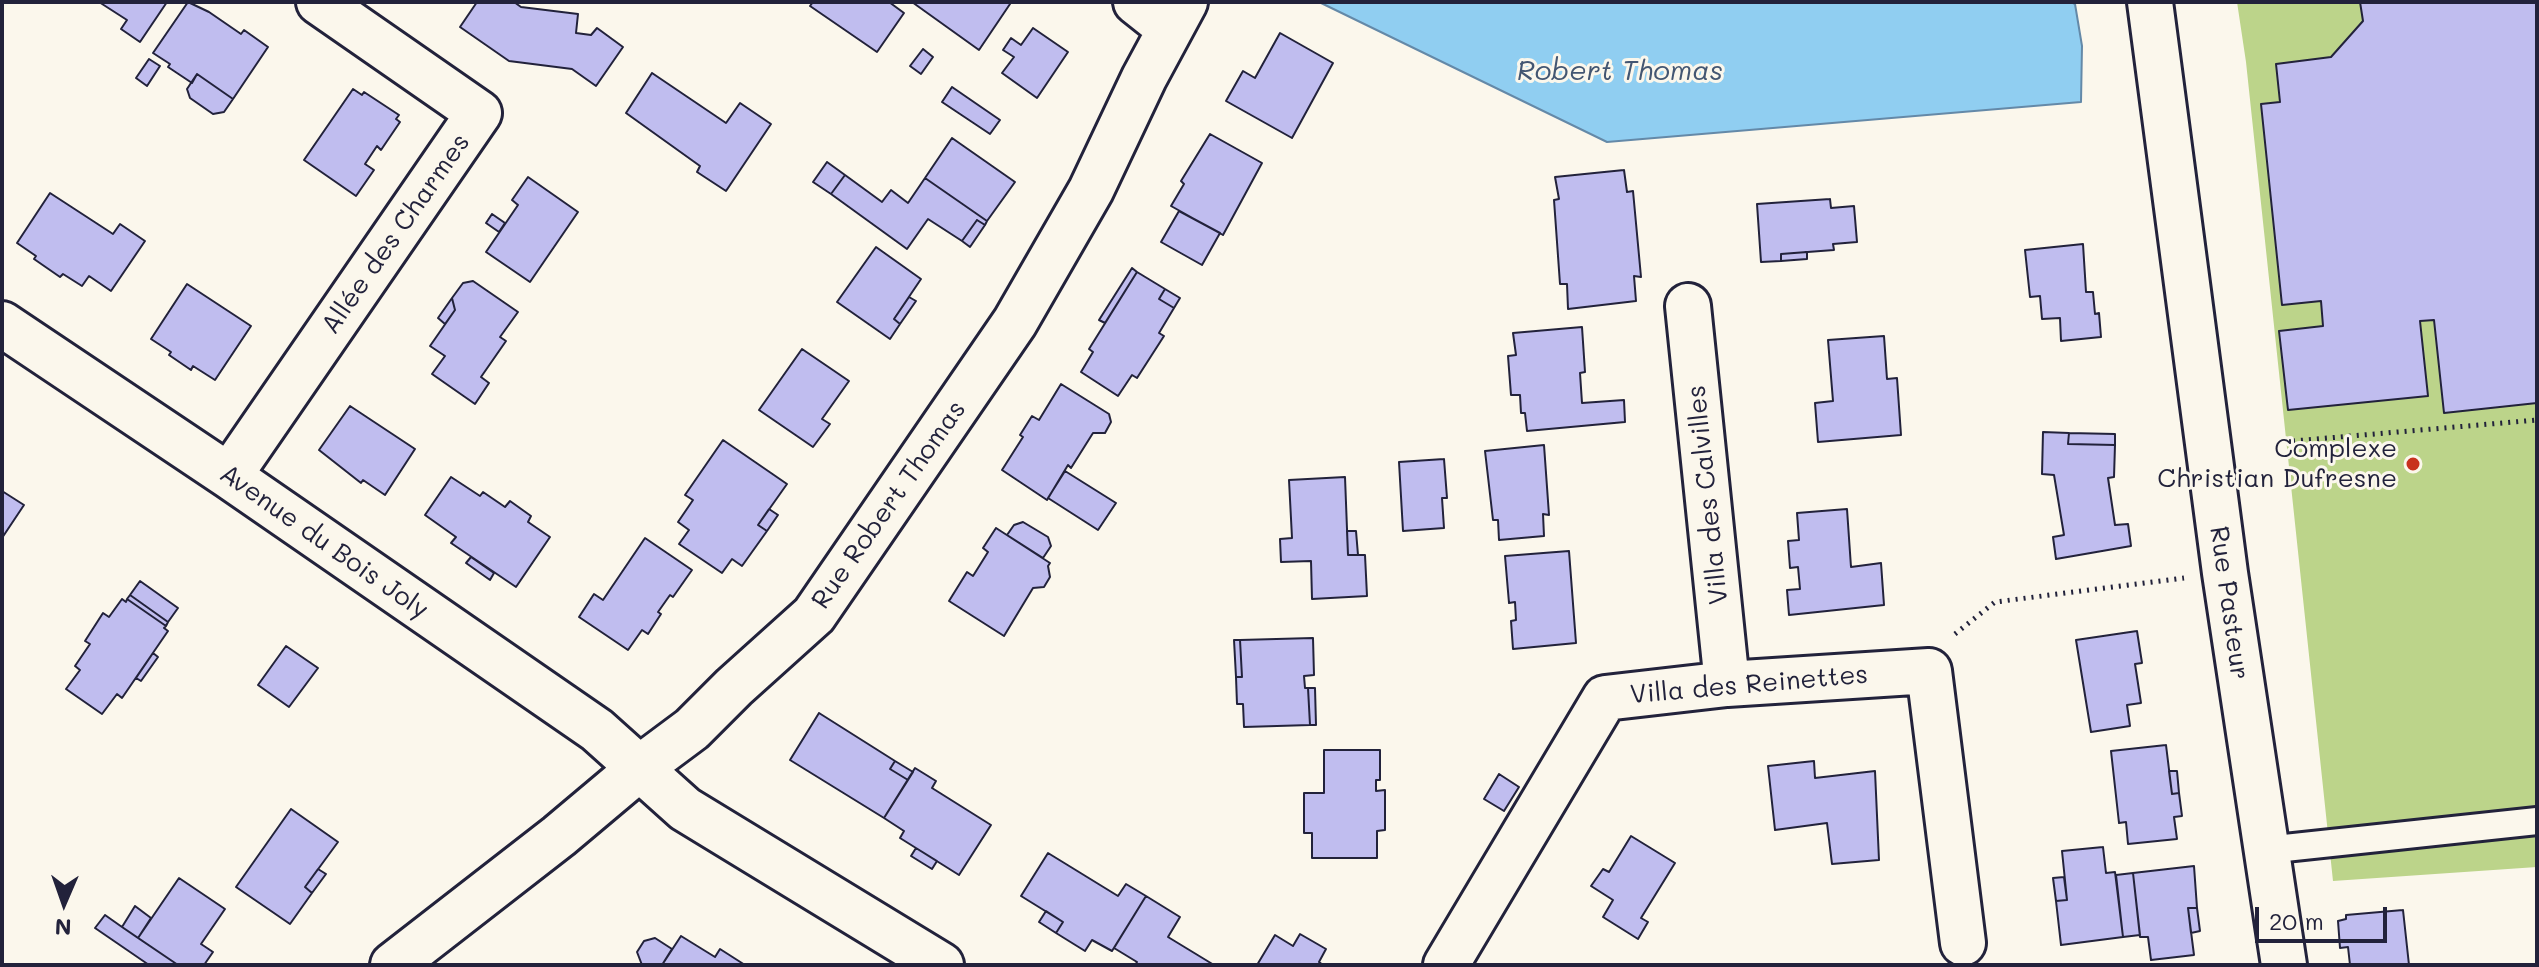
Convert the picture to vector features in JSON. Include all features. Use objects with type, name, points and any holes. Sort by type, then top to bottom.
[{"type":"street","name":"Allée des Charmes","points":[[229,476],[479,113],[319,2]]},
{"type":"street","points":[[1136,2],[1177,16]]},
{"type":"street","name":"Rue Pasteur","points":[[2150,2],[2225,573],[2284,965]]},
{"type":"street","name":"Rue Robert Thomas","points":[[393,965],[692,729],[814,615],[1015,322],[1091,190],[1177,16]]},
{"type":"street","name":"Villa des Calvilles","points":[[1688,306],[1727,684]]},
{"type":"street","name":"Avenue du Bois Joly","points":[[2,324],[597,730],[685,809],[941,965]]},
{"type":"street","points":[[1929,671],[1963,943]]},
{"type":"street","name":"Villa des Reinettes","points":[[1446,965],[1605,698],[1727,684],[1929,671]]},
{"type":"lane","points":[[2266,850],[2537,821]]},
{"type":"path","points":[[2293,441],[2537,420]]},
{"type":"path","points":[[1929,671],[1955,634],[1995,602],[2225,573]]},
{"type":"green space","name":"Complexe Christian Dufresne","points":[[2237,2],[2537,2],[2537,867],[2333,881],[2246,62]]},
{"type":"water","name":"Robert Thomas","points":[[1319,2],[2071,2],[2075,4],[2082,46],[2081,102],[1607,142]]},
{"type":"building","points":[[99,2],[167,2],[140,42],[121,29],[127,20]]},
{"type":"building","points":[[188,2],[241,34],[244,30],[268,47],[233,99],[197,74],[192,83],[153,53]]},
{"type":"building","points":[[477,2],[514,2],[521,7],[578,14],[576,33],[591,35],[597,28],[623,47],[596,86],[572,69],[509,61],[460,27]]},
{"type":"building","points":[[813,2],[889,2],[904,13],[877,52],[810,6]]},
{"type":"building","points":[[912,2],[1007,2],[1010,4],[979,50]]},
{"type":"building","points":[[2360,2],[2537,2],[2537,403],[2444,413],[2434,320],[2420,321],[2428,396],[2288,410],[2279,331],[2323,326],[2321,301],[2282,305],[2261,104],[2280,102],[2276,64],[2331,57],[2363,21]]},
{"type":"building","points":[[1033,28],[1068,52],[1037,98],[1002,73],[1014,57],[1003,50],[1011,38],[1021,45]]},
{"type":"building","points":[[1280,33],[1333,63],[1292,138],[1226,101],[1243,71],[1255,78]]},
{"type":"building","points":[[923,49],[933,57],[921,74],[910,66]]},
{"type":"building","points":[[149,59],[160,66],[147,86],[136,78]]},
{"type":"building","points":[[652,73],[726,123],[740,103],[771,124],[726,191],[697,172],[700,166],[626,113]]},
{"type":"building","points":[[197,74],[233,99],[224,112],[213,114],[190,98],[187,89]]},
{"type":"building","points":[[952,87],[1000,120],[990,134],[942,102]]},
{"type":"building","points":[[353,89],[362,95],[364,92],[399,115],[396,119],[400,122],[381,150],[377,146],[365,164],[374,170],[356,196],[304,160]]},
{"type":"building","points":[[1210,134],[1262,163],[1223,235],[1171,206],[1184,184],[1181,181]]},
{"type":"building","points":[[952,138],[1015,182],[987,221],[925,178]]},
{"type":"building","points":[[827,162],[845,175],[831,194],[813,182]]},
{"type":"building","points":[[1624,170],[1627,192],[1633,191],[1641,277],[1634,276],[1636,301],[1568,309],[1567,284],[1560,284],[1554,200],[1559,199],[1555,177]]},
{"type":"building","points":[[845,175],[882,202],[891,190],[908,203],[925,178],[987,221],[985,225],[977,220],[962,241],[928,219],[907,249],[831,194]]},
{"type":"building","points":[[528,177],[578,212],[530,282],[486,252],[518,205],[512,200]]},
{"type":"building","points":[[50,193],[113,234],[120,224],[145,241],[111,291],[89,276],[82,286],[63,274],[60,277],[17,243]]},
{"type":"building","points":[[1830,199],[1831,208],[1854,206],[1857,242],[1833,244],[1834,250],[1781,254],[1781,261],[1761,262],[1757,204]]},
{"type":"building","points":[[1179,211],[1220,233],[1202,265],[1161,242]]},
{"type":"building","points":[[492,214],[505,223],[499,232],[486,223]]},
{"type":"building","points":[[977,220],[985,225],[970,247],[962,241]]},
{"type":"building","points":[[2083,244],[2086,292],[2093,292],[2101,337],[2061,341],[2060,318],[2042,319],[2040,296],[2030,297],[2025,250]]},
{"type":"building","points":[[876,247],[921,279],[894,319],[900,324],[890,339],[837,302]]},
{"type":"building","points":[[1807,252],[1807,259],[1781,261],[1781,254]]},
{"type":"building","points":[[1132,268],[1137,272],[1105,323],[1099,320]]},
{"type":"building","points":[[1137,272],[1165,289],[1159,299],[1174,308],[1159,333],[1164,336],[1137,378],[1132,375],[1118,396],[1081,372],[1093,352],[1089,349]]},
{"type":"building","points":[[473,281],[518,312],[500,337],[506,341],[481,377],[489,383],[475,404],[432,374],[445,356],[430,346],[455,310],[452,298],[463,283]]},
{"type":"building","points":[[187,284],[251,326],[215,380],[193,366],[191,370],[151,339]]},
{"type":"building","points":[[1165,289],[1180,298],[1174,308],[1159,299]]},
{"type":"building","points":[[909,297],[916,301],[900,324],[894,319]]},
{"type":"building","points":[[452,298],[455,310],[445,324],[438,318]]},
{"type":"building","points":[[1582,327],[1585,372],[1580,373],[1582,403],[1624,400],[1625,422],[1527,431],[1525,413],[1521,413],[1520,395],[1511,395],[1508,356],[1516,355],[1513,333]]},
{"type":"building","points":[[1884,336],[1887,379],[1897,378],[1901,435],[1818,442],[1815,403],[1833,401],[1828,340]]},
{"type":"building","points":[[802,349],[849,381],[822,419],[830,424],[813,447],[759,410]]},
{"type":"building","points":[[1061,384],[1109,414],[1111,422],[1105,433],[1093,433],[1071,468],[1068,465],[1047,500],[1002,470],[1032,416],[1039,420]]},
{"type":"building","points":[[350,406],[415,449],[385,495],[363,480],[361,483],[319,450]]},
{"type":"building","points":[[2043,432],[2069,433],[2068,444],[2115,445],[2114,477],[2108,478],[2115,525],[2128,524],[2131,546],[2056,559],[2053,537],[2064,535],[2054,475],[2042,474]]},
{"type":"building","points":[[2069,433],[2115,434],[2115,445],[2068,444]]},
{"type":"building","points":[[723,440],[787,484],[758,525],[767,531],[742,566],[732,559],[722,573],[679,544],[689,530],[678,522],[693,500],[685,495]]},
{"type":"building","points":[[1544,445],[1549,515],[1543,514],[1544,536],[1499,540],[1498,520],[1493,520],[1485,451]]},
{"type":"building","points":[[1444,459],[1447,498],[1442,498],[1444,528],[1403,531],[1399,462]]},
{"type":"building","points":[[1065,471],[1116,503],[1098,530],[1048,498]]},
{"type":"building","points":[[451,477],[480,496],[483,492],[505,507],[510,501],[531,516],[528,522],[550,537],[516,587],[451,543],[456,537],[425,515]]},
{"type":"building","points":[[1345,477],[1348,555],[1365,555],[1367,596],[1312,599],[1311,561],[1281,562],[1280,539],[1292,538],[1289,480]]},
{"type":"building","points":[[2,491],[24,505],[2,538]]},
{"type":"building","points":[[769,509],[778,515],[767,531],[758,525]]},
{"type":"building","points":[[1847,509],[1851,567],[1881,563],[1884,605],[1789,615],[1787,590],[1800,589],[1798,567],[1790,568],[1788,541],[1799,540],[1797,513]]},
{"type":"building","points":[[1023,522],[1048,537],[1051,546],[1043,558],[1007,535],[1014,525]]},
{"type":"building","points":[[996,528],[1050,563],[1050,577],[1044,587],[1033,588],[1004,636],[949,601],[967,572],[973,576],[988,552],[983,548]]},
{"type":"building","points":[[1347,531],[1356,531],[1358,555],[1348,555]]},
{"type":"building","points":[[645,538],[692,570],[658,612],[661,614],[648,634],[642,630],[628,650],[579,617],[594,594],[603,600]]},
{"type":"building","points":[[1569,551],[1576,643],[1513,649],[1511,621],[1516,620],[1515,602],[1509,603],[1505,556]]},
{"type":"building","points":[[471,557],[494,573],[490,580],[466,563]]},
{"type":"building","points":[[140,581],[178,608],[168,622],[130,595]]},
{"type":"building","points":[[130,595],[168,622],[166,626],[127,599]]},
{"type":"building","points":[[122,599],[126,602],[127,599],[166,626],[164,628],[168,631],[122,698],[117,694],[102,714],[66,689],[80,670],[75,666],[90,644],[85,641],[103,613],[109,617]]},
{"type":"building","points":[[2137,631],[2142,663],[2135,664],[2141,703],[2127,705],[2130,726],[2091,732],[2076,640]]},
{"type":"building","points":[[1313,638],[1314,675],[1304,676],[1305,688],[1308,688],[1310,725],[1244,727],[1243,704],[1237,704],[1236,677],[1242,677],[1240,640]]},
{"type":"building","points":[[1234,640],[1240,640],[1242,677],[1236,677]]},
{"type":"building","points":[[286,646],[318,668],[289,707],[258,685]]},
{"type":"building","points":[[153,653],[158,657],[141,681],[136,678]]},
{"type":"building","points":[[1308,688],[1315,688],[1316,725],[1310,725]]},
{"type":"building","points":[[819,713],[895,761],[890,769],[908,780],[884,818],[790,760]]},
{"type":"building","points":[[2166,745],[2172,794],[2179,793],[2182,816],[2174,817],[2177,839],[2128,844],[2126,822],[2119,823],[2111,751]]},
{"type":"building","points":[[1324,750],[1380,750],[1380,780],[1376,780],[1376,791],[1385,790],[1385,830],[1377,831],[1377,858],[1312,858],[1312,833],[1304,833],[1304,793],[1324,793]]},
{"type":"building","points":[[895,761],[913,772],[908,780],[890,769]]},
{"type":"building","points":[[1814,761],[1815,778],[1875,771],[1879,860],[1832,864],[1827,823],[1775,830],[1768,766]]},
{"type":"building","points":[[915,768],[936,781],[932,788],[991,825],[959,875],[900,838],[904,831],[884,818]]},
{"type":"building","points":[[2169,771],[2177,771],[2179,793],[2172,794]]},
{"type":"building","points":[[1499,774],[1519,787],[1504,811],[1484,799]]},
{"type":"building","points":[[291,809],[338,842],[305,887],[312,893],[290,924],[236,887]]},
{"type":"building","points":[[1631,836],[1675,863],[1641,918],[1648,922],[1638,939],[1603,917],[1613,900],[1591,886],[1603,869],[1609,872]]},
{"type":"building","points":[[2103,847],[2106,873],[2115,872],[2123,937],[2061,945],[2056,901],[2067,900],[2062,851]]},
{"type":"building","points":[[916,848],[937,861],[932,869],[911,856]]},
{"type":"building","points":[[1048,853],[1118,896],[1126,884],[1146,896],[1112,951],[1092,940],[1085,951],[1056,933],[1063,922],[1021,896]]},
{"type":"building","points":[[2194,866],[2197,908],[2188,908],[2194,955],[2151,960],[2148,937],[2140,937],[2133,873]]},
{"type":"building","points":[[318,869],[326,874],[312,893],[305,887]]},
{"type":"building","points":[[2133,873],[2140,935],[2123,937],[2116,875]]},
{"type":"building","points":[[2064,877],[2067,900],[2056,901],[2053,878]]},
{"type":"building","points":[[179,878],[225,909],[201,944],[213,952],[204,965],[178,965],[138,938]]},
{"type":"building","points":[[1146,896],[1180,917],[1168,937],[1214,965],[1135,965],[1137,962],[1114,948]]},
{"type":"building","points":[[135,906],[151,918],[138,938],[122,927]]},
{"type":"building","points":[[2188,908],[2197,908],[2200,931],[2191,933]]},
{"type":"building","points":[[2403,910],[2409,965],[2350,965],[2348,947],[2340,948],[2338,921],[2346,919],[2346,915]]},
{"type":"building","points":[[1046,911],[1063,922],[1056,933],[1039,922]]},
{"type":"building","points":[[105,915],[178,965],[149,965],[95,928]]},
{"type":"building","points":[[1300,934],[1326,949],[1319,962],[1323,965],[1257,965],[1275,935],[1293,946]]},
{"type":"building","points":[[681,936],[715,957],[720,949],[745,965],[662,965]]},
{"type":"building","points":[[655,938],[672,949],[662,965],[642,965],[637,952],[644,941]]},
{"type":"place","name":"Complexe Christian Dufresne","points":[[2413,464]]}]
